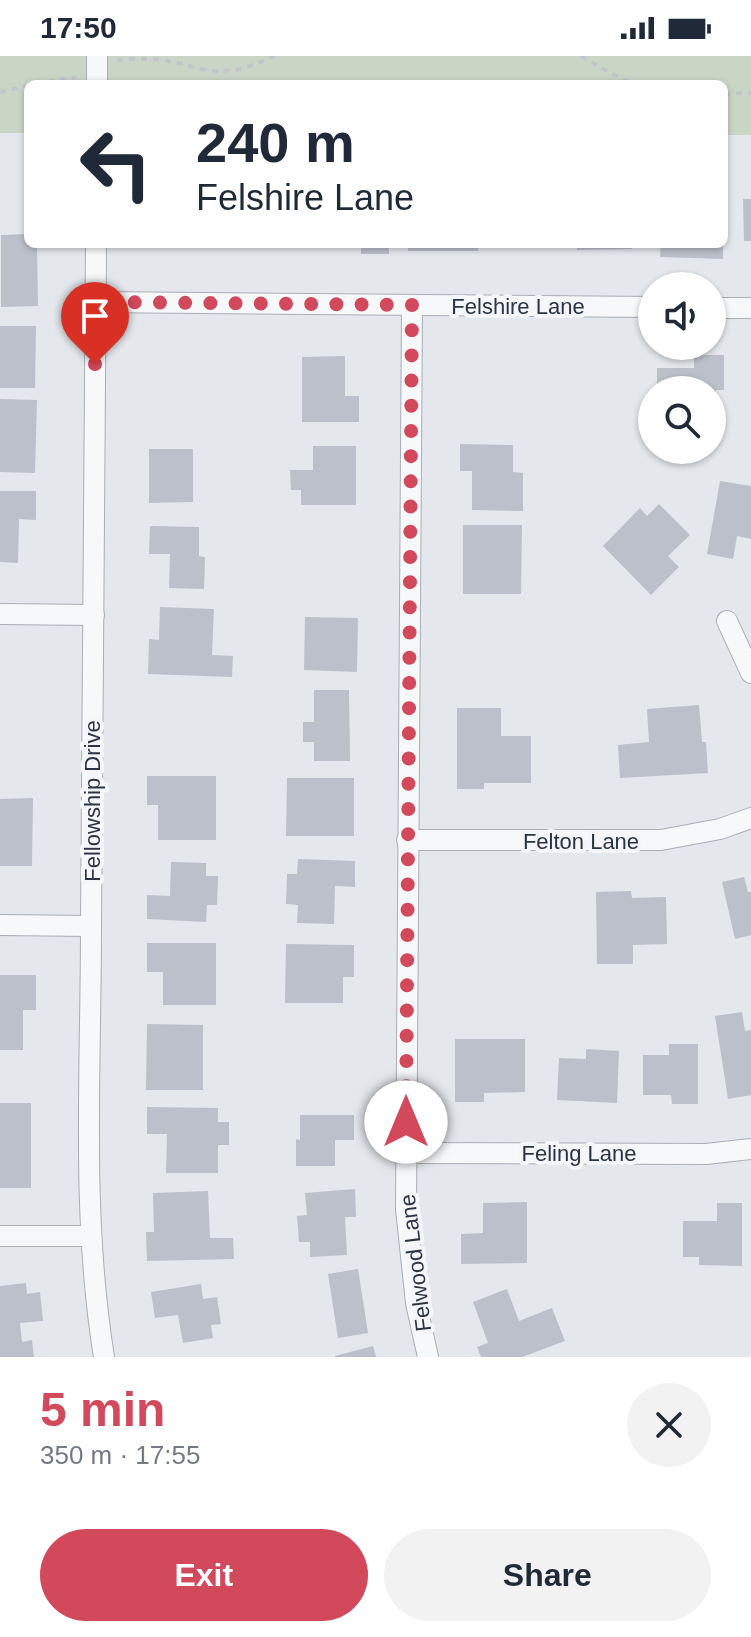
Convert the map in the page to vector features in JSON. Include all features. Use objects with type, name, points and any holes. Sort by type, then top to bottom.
[{"type":"street","points":[[90,80],[104,58]]},
{"type":"street","name":"Fellowship Drive","points":[[96,248],[89,1198],[93,1278],[104,1357]]},
{"type":"street","name":"Felshire Lane","points":[[96,302],[638,307]]},
{"type":"street","name":"Felwood Lane","points":[[412,305],[406,1209],[411,1271],[428,1357]]},
{"type":"street","points":[[726,308],[751,308]]},
{"type":"street","points":[[0,614],[94,615]]},
{"type":"street","points":[[727,621],[751,673]]},
{"type":"street","name":"Felton Lane","points":[[407,840],[661,840],[711,831],[751,818]]},
{"type":"street","points":[[0,925],[91,926]]},
{"type":"street","name":"Feling Lane","points":[[406,1153],[706,1154],[751,1149]]},
{"type":"street","points":[[0,1236],[90,1236]]},
{"type":"path","points":[[104,58],[146,58],[225,72],[250,67],[274,56]]},
{"type":"path","points":[[581,56],[623,80]]},
{"type":"path","points":[[0,92],[24,87]]},
{"type":"path","points":[[728,94],[751,93]]},
{"type":"green space","points":[[0,56],[751,56],[751,135],[728,135],[728,80],[24,80],[24,133],[0,133]]},
{"type":"building","points":[[743,199],[751,199],[751,241],[744,241]]},
{"type":"building","points":[[24,234],[24,248],[37,248],[38,306],[1,307],[1,235]]},
{"type":"building","points":[[361,248],[389,248],[389,254],[361,254]]},
{"type":"building","points":[[408,248],[478,248],[478,251],[408,251]]},
{"type":"building","points":[[577,248],[632,248],[632,249]]},
{"type":"building","points":[[661,248],[723,248],[723,259],[660,257]]},
{"type":"building","points":[[0,326],[36,326],[35,388],[0,388]]},
{"type":"building","points":[[345,356],[345,396],[359,396],[359,422],[302,422],[302,357]]},
{"type":"building","points":[[694,360],[724,360],[724,376],[657,376],[657,368],[694,368]]},
{"type":"building","points":[[0,399],[37,400],[35,473],[0,472]]},
{"type":"building","points":[[460,444],[513,445],[513,472],[523,473],[523,511],[472,510],[472,471],[460,471]]},
{"type":"building","points":[[313,446],[356,446],[356,505],[301,505],[301,490],[291,490],[290,470],[313,470]]},
{"type":"building","points":[[149,449],[193,449],[193,502],[149,503]]},
{"type":"building","points":[[720,481],[751,486],[751,539],[737,536],[733,559],[707,554]]},
{"type":"building","points":[[0,491],[36,491],[36,520],[19,519],[18,563],[0,562]]},
{"type":"building","points":[[659,504],[690,535],[668,556],[679,567],[651,595],[603,546],[640,508],[647,516]]},
{"type":"building","points":[[463,525],[522,525],[521,594],[463,594]]},
{"type":"building","points":[[150,526],[199,527],[199,556],[205,557],[204,589],[169,588],[170,554],[149,554]]},
{"type":"building","points":[[160,607],[214,609],[212,655],[233,656],[232,677],[148,674],[149,639],[159,640]]},
{"type":"building","points":[[305,617],[358,618],[357,672],[304,670]]},
{"type":"building","points":[[314,690],[349,690],[350,761],[314,761],[314,742],[303,742],[303,722],[314,722]]},
{"type":"building","points":[[699,705],[708,773],[620,778],[618,745],[649,742],[647,709]]},
{"type":"building","points":[[457,708],[501,708],[501,736],[531,736],[531,783],[484,783],[484,789],[457,789]]},
{"type":"building","points":[[147,776],[216,776],[216,840],[158,840],[158,805],[147,805]]},
{"type":"building","points":[[287,778],[354,778],[354,836],[286,836]]},
{"type":"building","points":[[33,798],[32,866],[0,866],[0,799]]},
{"type":"building","points":[[298,859],[355,861],[355,887],[335,886],[334,924],[297,923],[298,905],[286,904],[287,874],[297,874]]},
{"type":"building","points":[[171,862],[206,863],[206,876],[218,876],[217,905],[207,905],[206,922],[147,919],[147,895],[170,896]]},
{"type":"building","points":[[744,877],[748,892],[751,892],[751,935],[735,939],[722,882]]},
{"type":"building","points":[[631,891],[632,898],[666,897],[667,944],[633,945],[633,964],[597,964],[596,892]]},
{"type":"building","points":[[147,943],[216,943],[216,1005],[163,1005],[163,972],[147,972]]},
{"type":"building","points":[[286,944],[354,945],[354,977],[343,977],[343,1003],[285,1003]]},
{"type":"building","points":[[0,975],[36,975],[36,1010],[23,1010],[23,1050],[0,1050]]},
{"type":"building","points":[[742,1012],[745,1031],[751,1030],[751,1095],[728,1099],[715,1016]]},
{"type":"building","points":[[147,1024],[203,1025],[203,1090],[146,1090]]},
{"type":"building","points":[[455,1039],[525,1039],[525,1092],[484,1093],[484,1102],[455,1102]]},
{"type":"building","points":[[669,1044],[698,1044],[698,1104],[672,1104],[671,1095],[643,1095],[643,1055],[669,1055]]},
{"type":"building","points":[[586,1049],[619,1051],[617,1103],[557,1100],[559,1058],[586,1059]]},
{"type":"building","points":[[0,1103],[31,1103],[31,1188],[0,1188]]},
{"type":"building","points":[[147,1107],[218,1108],[218,1122],[229,1122],[229,1145],[218,1145],[218,1173],[166,1173],[167,1134],[147,1134]]},
{"type":"building","points":[[300,1115],[354,1115],[354,1140],[335,1140],[335,1166],[296,1166]]},
{"type":"building","points":[[355,1189],[356,1217],[345,1217],[347,1255],[310,1257],[310,1242],[299,1242],[297,1216],[307,1215],[305,1193]]},
{"type":"building","points":[[208,1191],[210,1238],[233,1238],[234,1259],[147,1261],[146,1232],[154,1232],[153,1193]]},
{"type":"building","points":[[527,1202],[527,1263],[461,1264],[461,1234],[483,1233],[483,1203]]},
{"type":"building","points":[[717,1203],[742,1203],[742,1266],[699,1265],[699,1257],[683,1257],[683,1221],[717,1221]]},
{"type":"building","points":[[358,1269],[368,1333],[338,1338],[328,1274]]},
{"type":"building","points":[[26,1283],[27,1294],[40,1292],[43,1321],[20,1323],[22,1342],[32,1340],[34,1357],[0,1357],[0,1286]]},
{"type":"building","points":[[201,1284],[203,1299],[217,1297],[221,1324],[211,1325],[213,1338],[183,1343],[178,1315],[155,1318],[151,1292]]},
{"type":"building","points":[[507,1289],[519,1321],[552,1308],[565,1341],[522,1357],[481,1357],[477,1347],[488,1343],[473,1302]]},
{"type":"building","points":[[373,1346],[376,1357],[335,1357],[335,1356]]},
{"type":"route","points":[[95,364],[96,302],[412,305],[406,1122]]}]
